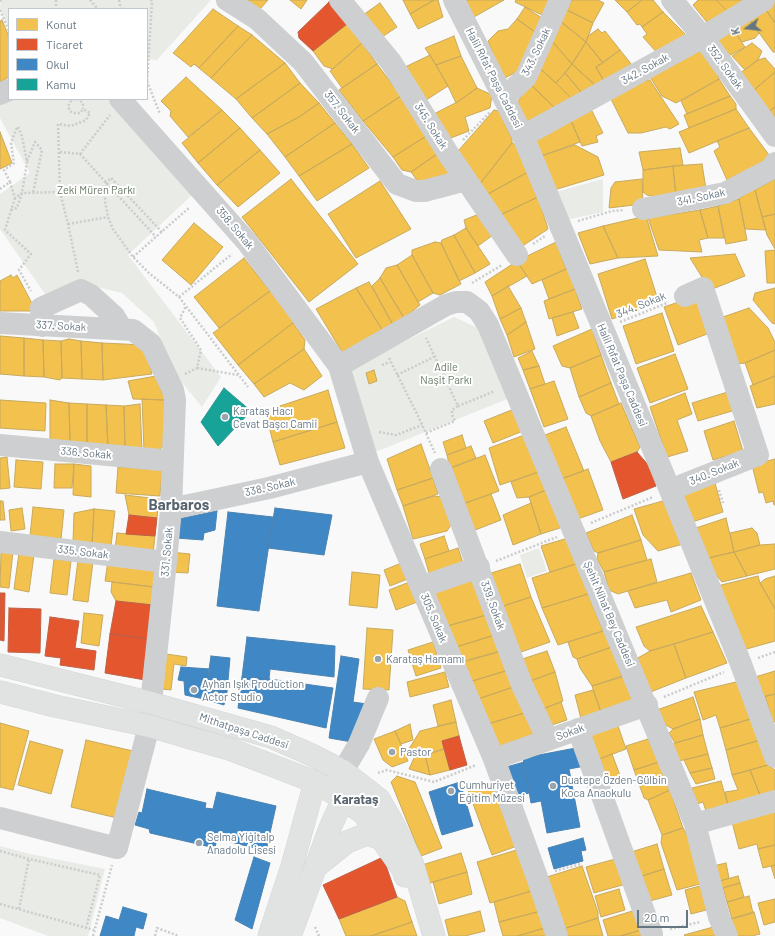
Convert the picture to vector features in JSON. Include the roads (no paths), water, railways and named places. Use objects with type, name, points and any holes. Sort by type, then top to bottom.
[{"type":"main road","name":"Mithatpaşa Caddesi","points":[[0,665],[151,703],[271,737],[312,755],[343,771],[379,799],[394,825],[413,864],[433,936]]},
{"type":"main road","name":"Mithatpaşa Caddesi","points":[[0,692],[55,706],[149,726],[232,750],[315,782],[363,813],[403,870],[433,936]]},
{"type":"main road","points":[[269,936],[292,866],[315,782],[326,774],[343,771],[345,784],[343,799],[330,828],[290,936]]},
{"type":"main road","points":[[317,866],[347,842],[367,834],[381,839]]},
{"type":"street","name":"357. Sokak","points":[[227,0],[257,20],[303,62],[397,184],[424,191],[466,180]]},
{"type":"street","name":"345. Sokak","points":[[340,0],[391,62],[449,155],[517,255]]},
{"type":"street","name":"Halil Rıfat Paşa Caddesi","points":[[454,0],[524,136],[670,490],[740,664],[775,757]]},
{"type":"street","name":"343. Sokak","points":[[504,98],[526,77],[560,0]]},
{"type":"street","name":"352. Sokak","points":[[672,0],[703,37],[775,136]]},
{"type":"street","name":"342. Sokak","points":[[524,136],[703,37],[764,0]]},
{"type":"street","name":"358. Sokak","points":[[118,108],[205,194],[247,242],[339,366]]},
{"type":"street","name":"341. Sokak","points":[[634,209],[725,193],[770,169],[775,163]]},
{"type":"street","name":"340. Sokak","points":[[670,490],[758,455],[703,288],[685,296]]},
{"type":"street","points":[[42,317],[81,290],[91,295],[114,316],[122,329]]},
{"type":"street","name":"Şehit Nihat Bey Caddesi","points":[[339,366],[446,305],[456,302],[467,302],[478,311],[488,325],[695,824],[723,927]]},
{"type":"street","name":"337. Sokak","points":[[0,323],[42,317],[122,329]]},
{"type":"street","name":"331. Sokak","points":[[122,329],[132,330],[151,344],[173,390],[175,400],[171,509],[151,703]]},
{"type":"street","name":"305. Sokak","points":[[339,366],[368,462],[494,759],[557,936]]},
{"type":"street","name":"336. Sokak","points":[[0,445],[172,461]]},
{"type":"street","name":"338. Sokak","points":[[171,509],[269,488],[368,462]]},
{"type":"street","name":"339. Sokak","points":[[441,469],[522,685],[548,740]]},
{"type":"street","name":"335. Sokak","points":[[0,542],[166,562]]},
{"type":"street","points":[[421,587],[479,567]]},
{"type":"street","points":[[343,771],[359,744],[378,698]]},
{"type":"street","name":"Sokak","points":[[494,759],[646,705]]},
{"type":"street","points":[[0,818],[117,848],[149,726]]},
{"type":"street","points":[[578,729],[652,934]]},
{"type":"street","points":[[695,824],[775,800]]},
{"type":"place","name":"Karataş Hacı Cevat Başcı Camii","points":[[225,417]]},
{"type":"place","name":"Karataş Hamamı","points":[[378,659]]},
{"type":"place","name":"Ayhan Işık Production Actor Studio","points":[[194,690]]},
{"type":"place","name":"Pastor","points":[[392,752]]},
{"type":"place","name":"Duatepe Özden-Gülbin Koca Anaokulu","points":[[553,786]]},
{"type":"place","name":"Cumhuriyet Eğitim Müzesi","points":[[451,791]]},
{"type":"place","name":"Selma Yiğitalp Anadolu Lisesi","points":[[199,843]]},
{"type":"district","name":"Barbaros","points":[[179,505]]},
{"type":"district","name":"Karataş","points":[[356,800]]},
{"type":"park label","name":"Zeki Müren Parkı","points":[[96,190]]},
{"type":"park label","name":"Adile Naşit Parkı","points":[[446,373]]}]
